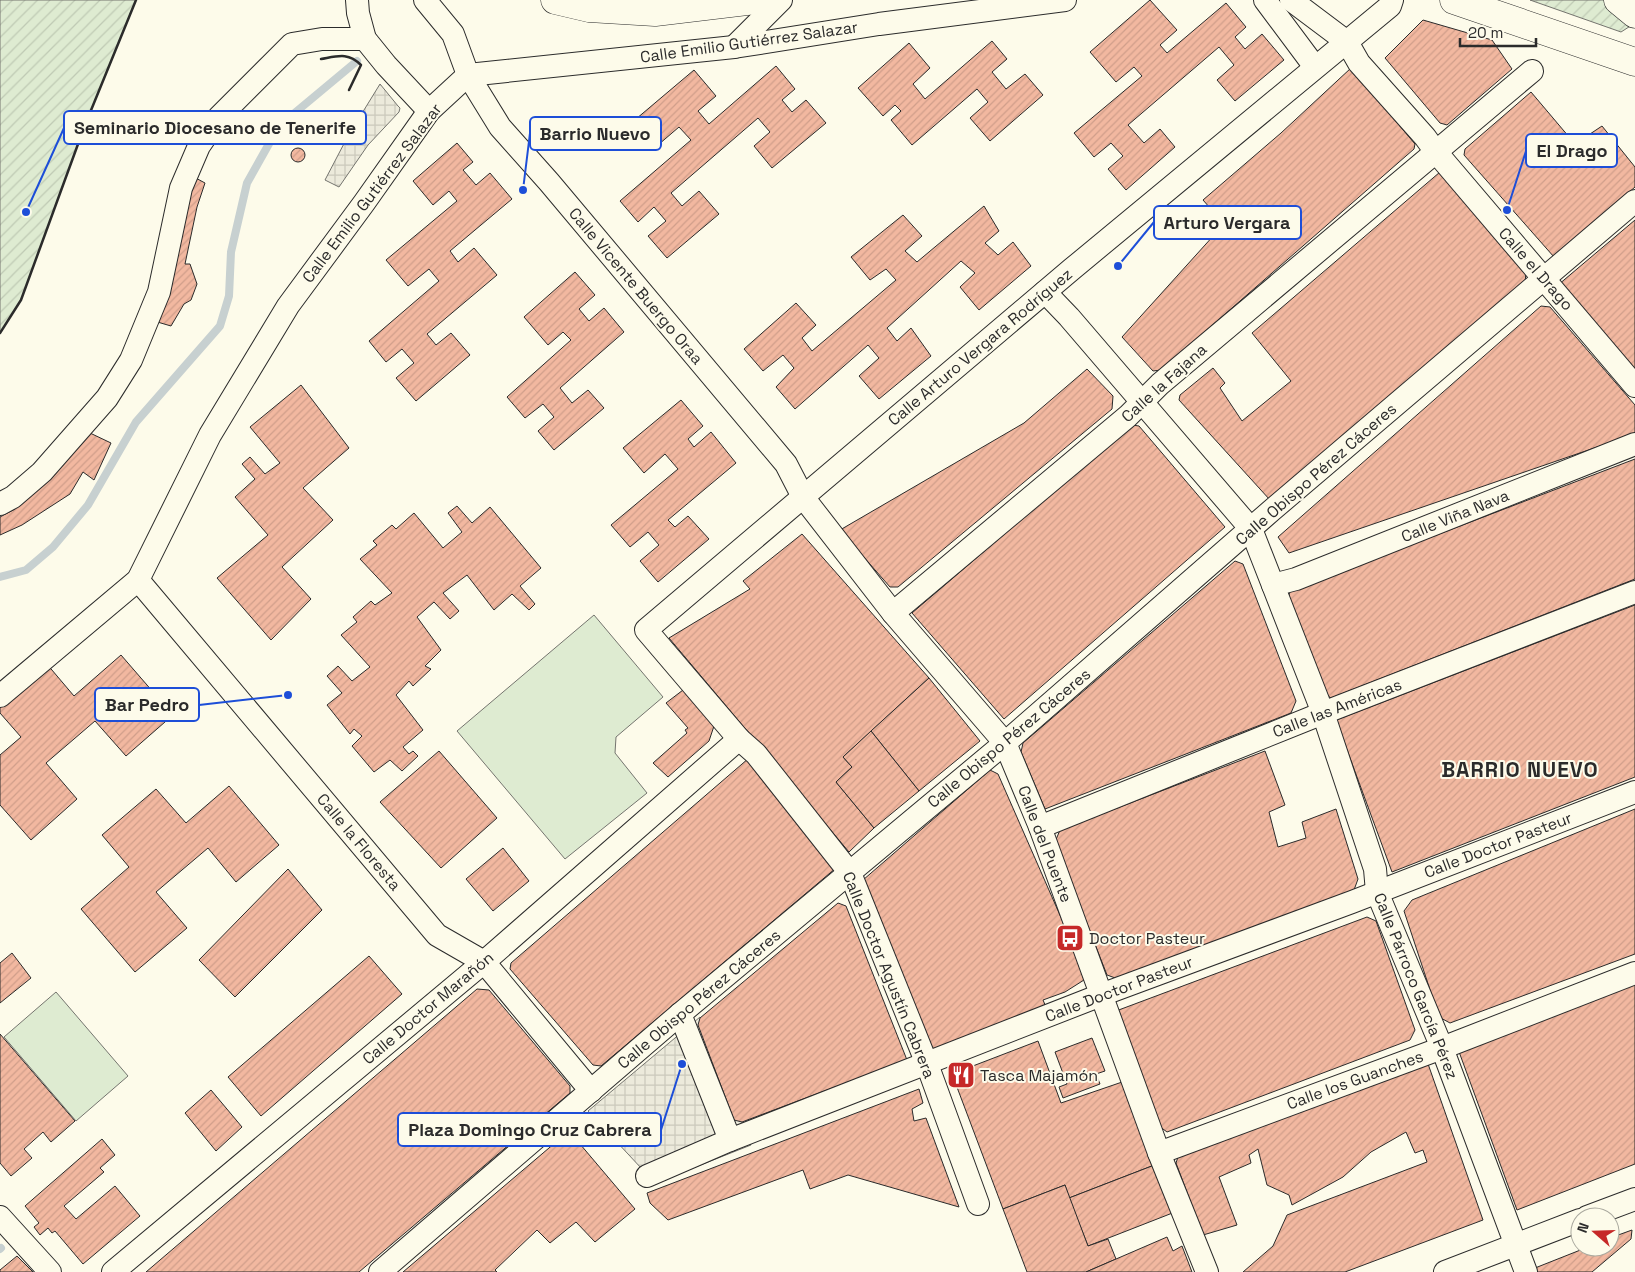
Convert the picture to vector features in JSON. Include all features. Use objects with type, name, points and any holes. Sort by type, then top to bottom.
[{"type":"main road","points":[[555,0],[590,8],[655,12],[755,0]]},
{"type":"main road","points":[[1454,0],[1635,62]]},
{"type":"main road","points":[[1618,0],[1635,14]]},
{"type":"street","points":[[357,0],[358,13],[365,39],[386,66],[429,111]]},
{"type":"street","name":"Calle Vicente Buergo Oraa","points":[[426,0],[453,34],[468,75],[500,127],[549,182],[786,464],[803,497]]},
{"type":"street","points":[[734,47],[781,0]]},
{"type":"street","name":"Calle Emilio Gutiérrez Salazar","points":[[0,696],[138,580],[210,435],[288,306],[429,111],[468,75],[734,47],[879,24],[1065,0]]},
{"type":"street","points":[[1265,0],[1315,67]]},
{"type":"street","points":[[1292,0],[1347,42]]},
{"type":"street","name":"Calle Arturo Vergara Rodríguez","points":[[646,630],[1045,292],[1390,6],[1392,0]]},
{"type":"street","points":[[0,504],[13,497],[42,472],[107,398],[131,360],[159,292],[181,188],[199,146],[219,116],[292,44],[322,39],[365,39]]},
{"type":"street","name":"Calle el Drago","points":[[1347,42],[1359,63],[1425,137],[1635,386]]},
{"type":"street","name":"Calle la Fajana","points":[[893,613],[1128,416],[1140,402],[1532,71]]},
{"type":"street","name":"Calle Obispo Pérez Cáceres","points":[[380,1272],[680,1014],[1005,743],[1251,528],[1635,201]]},
{"type":"street","points":[[1045,292],[1069,317],[1140,402],[1251,528]]},
{"type":"street","name":"Calle Viña Nava","points":[[1273,585],[1296,579],[1635,444]]},
{"type":"street","name":"Calle del Puente","points":[[803,497],[893,613],[1005,743],[1040,827],[1159,1153],[1207,1272]]},
{"type":"street","name":"Calle Párroco García Pérez","points":[[1251,528],[1323,714],[1375,869],[1377,892],[1442,1048],[1526,1272]]},
{"type":"street","name":"Calle la Floresta","points":[[138,580],[437,935],[484,962],[591,1091]]},
{"type":"street","name":"Calle las Américas","points":[[1040,827],[1635,592]]},
{"type":"street","name":"Calle Doctor Agustín Cabrera","points":[[646,630],[739,738],[756,754],[850,873],[927,1064],[978,1204]]},
{"type":"street","name":"Calle Doctor Marañón","points":[[113,1272],[484,962],[739,738]]},
{"type":"street","name":"Calle Doctor Pasteur","points":[[647,1176],[730,1140],[1101,995],[1377,892],[1635,792]]},
{"type":"street","name":"Calle los Guanches","points":[[1159,1153],[1442,1048],[1635,973]]},
{"type":"street","points":[[680,1014],[730,1140]]},
{"type":"street","points":[[1614,1207],[1635,1199]]},
{"type":"street","points":[[0,1218],[50,1272]]},
{"type":"street","points":[[1445,1272],[1570,1224]]},
{"type":"green space","points":[[0,0],[136,0],[85,125],[21,300],[0,333]]},
{"type":"green space","points":[[1530,0],[1604,0],[1623,13],[1632,25],[1621,32]]},
{"type":"green space","points":[[594,615],[663,697],[616,737],[615,753],[647,793],[565,859],[457,731]]},
{"type":"green space","points":[[56,992],[128,1076],[76,1121],[4,1037]]},
{"type":"shaded area","points":[[380,84],[400,108],[399,112],[368,145],[339,187],[325,180],[348,136]]},
{"type":"shaded area","points":[[700,1017],[751,1145],[655,1183],[588,1111]]},
{"type":"building","points":[[1150,0],[1177,30],[1160,45],[1167,53],[1226,3],[1246,27],[1235,37],[1245,49],[1262,34],[1284,60],[1235,101],[1217,80],[1234,65],[1219,47],[1128,125],[1144,143],[1160,129],[1175,147],[1126,190],[1108,169],[1123,156],[1111,143],[1094,157],[1074,133],[1142,76],[1134,67],[1116,82],[1090,52]]},
{"type":"building","points":[[1423,20],[1492,40],[1512,69],[1447,125],[1440,123],[1385,58]]},
{"type":"building","points":[[992,41],[1007,59],[992,72],[1006,89],[1025,74],[1043,95],[990,141],[970,118],[988,102],[977,89],[912,145],[891,120],[901,111],[895,105],[883,116],[858,88],[909,43],[930,68],[913,84],[925,99]]},
{"type":"building","points":[[776,66],[795,89],[782,100],[792,112],[806,100],[826,123],[772,168],[754,146],[770,132],[758,118],[671,193],[682,206],[699,191],[719,214],[667,258],[648,236],[666,221],[654,207],[638,222],[620,201],[691,140],[679,127],[658,145],[636,119],[694,70],[716,96],[698,111],[709,124]]},
{"type":"building","points":[[1351,68],[1415,144],[1414,149],[1161,370],[1153,371],[1122,337],[1224,224],[1203,200],[1281,133]]},
{"type":"building","points":[[1531,92],[1575,144],[1602,126],[1635,167],[1635,187],[1554,257],[1464,155],[1465,149]]},
{"type":"building","points":[[457,143],[473,162],[463,170],[476,185],[490,173],[512,199],[450,251],[458,262],[474,248],[497,275],[427,334],[436,345],[451,333],[470,355],[416,401],[396,378],[414,363],[402,349],[386,362],[369,341],[439,281],[429,269],[408,286],[386,260],[457,201],[449,191],[433,205],[413,181]]},
{"type":"building","points":[[298,148],[303,150],[305,155],[303,160],[298,162],[293,160],[291,155],[293,150]]},
{"type":"building","points":[[1440,172],[1526,271],[1525,284],[1270,500],[1179,400],[1180,395],[1213,368],[1225,383],[1220,388],[1242,421],[1291,381],[1252,333]]},
{"type":"building","points":[[192,176],[205,183],[197,207],[185,264],[190,264],[197,284],[191,300],[184,304],[171,326],[154,321]]},
{"type":"building","points":[[984,206],[999,231],[985,243],[998,255],[1013,242],[1031,266],[979,310],[960,287],[975,273],[961,261],[887,328],[897,341],[911,328],[931,356],[879,399],[859,376],[879,358],[868,345],[795,409],[776,387],[794,368],[783,355],[763,371],[744,349],[796,303],[816,325],[802,338],[812,351],[896,280],[886,269],[870,280],[851,257],[903,215],[922,236],[905,251],[917,262]]},
{"type":"building","points":[[1635,220],[1635,374],[1558,285]]},
{"type":"building","points":[[575,272],[595,295],[579,309],[589,321],[604,308],[624,332],[560,388],[572,403],[588,390],[604,408],[554,450],[538,431],[554,417],[543,404],[525,418],[507,397],[571,340],[563,332],[548,345],[524,317]]},
{"type":"building","points":[[1541,306],[1550,307],[1635,405],[1635,434],[1289,553],[1278,537]]},
{"type":"building","points":[[1087,369],[1113,396],[1112,409],[898,587],[890,587],[840,530],[1024,423]]},
{"type":"building","points":[[301,385],[349,448],[303,488],[333,520],[282,567],[311,599],[271,640],[217,578],[268,535],[235,497],[255,479],[242,464],[250,457],[265,474],[280,463],[250,427]]},
{"type":"building","points":[[681,400],[703,426],[688,439],[694,447],[711,432],[736,463],[668,520],[675,527],[688,516],[709,539],[658,582],[640,561],[659,545],[648,532],[630,547],[611,525],[678,469],[665,454],[644,473],[623,448]]},
{"type":"building","points":[[1132,425],[1139,426],[1225,527],[1004,719],[912,613]]},
{"type":"building","points":[[90,433],[111,443],[94,480],[83,472],[70,494],[22,525],[0,535],[0,517],[15,509]]},
{"type":"building","points":[[1635,459],[1635,579],[1331,698],[1322,692],[1287,602],[1290,591]]},
{"type":"building","points":[[457,506],[472,523],[490,507],[541,568],[520,586],[535,604],[529,610],[512,594],[494,610],[467,575],[443,593],[459,611],[450,619],[434,602],[417,617],[441,650],[425,666],[431,669],[413,686],[409,681],[396,695],[423,730],[403,747],[409,754],[413,751],[418,756],[402,771],[390,760],[374,772],[352,746],[362,736],[354,729],[350,734],[327,705],[342,693],[327,676],[338,666],[352,681],[370,667],[341,635],[357,622],[353,617],[371,601],[375,605],[392,593],[360,559],[377,545],[373,541],[392,525],[396,529],[414,513],[443,548],[462,532],[448,513]]},
{"type":"building","points":[[802,534],[929,678],[843,757],[852,767],[836,782],[874,828],[849,852],[669,638],[750,589],[743,581]]},
{"type":"building","points":[[1235,561],[1243,564],[1296,701],[1291,713],[1045,809],[1021,752],[1023,743]]},
{"type":"building","points":[[1635,605],[1635,777],[1392,872],[1336,720]]},
{"type":"building","points":[[121,655],[173,715],[126,756],[95,721],[46,763],[77,799],[31,840],[0,805],[0,755],[21,737],[0,713],[0,703],[46,663],[74,696]]},
{"type":"building","points":[[929,678],[980,741],[919,791],[871,731]]},
{"type":"building","points":[[683,690],[714,726],[709,741],[668,777],[653,763],[687,733],[685,730],[688,728],[666,703]]},
{"type":"building","points":[[871,731],[919,791],[874,828],[836,782],[852,767],[843,757]]},
{"type":"building","points":[[439,751],[497,818],[441,868],[380,802]]},
{"type":"building","points":[[1265,751],[1285,805],[1269,812],[1278,847],[1306,838],[1302,822],[1336,809],[1358,879],[1354,890],[1118,979],[1107,975],[1055,842],[1060,830]]},
{"type":"building","points":[[749,758],[836,868],[601,1066],[593,1065],[510,969],[511,963]]},
{"type":"building","points":[[990,770],[998,774],[1070,938],[1084,980],[1065,992],[1043,1000],[1046,1007],[932,1051],[863,880]]},
{"type":"building","points":[[229,786],[279,845],[236,882],[208,848],[156,892],[187,928],[135,972],[81,909],[129,867],[102,835],[156,789],[186,823]]},
{"type":"building","points":[[1635,809],[1635,954],[1450,1023],[1439,1017],[1404,911],[1412,900]]},
{"type":"building","points":[[503,848],[529,881],[493,911],[466,879]]},
{"type":"building","points":[[288,869],[322,910],[235,997],[199,960]]},
{"type":"building","points":[[838,903],[846,906],[907,1060],[742,1122],[734,1120],[698,1025],[700,1018]]},
{"type":"building","points":[[1367,917],[1376,921],[1415,1030],[1410,1040],[1167,1132],[1159,1126],[1116,1011]]},
{"type":"building","points":[[12,953],[31,978],[0,1003],[0,963]]},
{"type":"building","points":[[369,956],[402,994],[261,1116],[228,1077]]},
{"type":"building","points":[[1635,980],[1635,1164],[1517,1210],[1458,1049]]},
{"type":"building","points":[[477,989],[489,990],[570,1086],[570,1093],[359,1272],[146,1272]]},
{"type":"building","points":[[0,1034],[75,1121],[51,1142],[43,1132],[24,1149],[32,1158],[11,1176],[0,1163]]},
{"type":"building","points":[[1092,1038],[1105,1071],[1096,1074],[1100,1084],[1063,1098],[1059,1087],[1067,1084],[1055,1052]]},
{"type":"building","points":[[1038,1041],[1061,1103],[1128,1080],[1157,1164],[1069,1198],[1065,1185],[1003,1209],[952,1074]]},
{"type":"building","points":[[1427,1061],[1483,1220],[1345,1272],[1243,1272],[1273,1246],[1287,1215],[1427,1162],[1423,1150],[1415,1153],[1406,1132],[1371,1152],[1343,1177],[1292,1205],[1289,1195],[1267,1185],[1258,1149],[1249,1155],[1251,1163],[1219,1177],[1237,1225],[1203,1235],[1176,1163],[1178,1157]]},
{"type":"building","points":[[919,1089],[923,1103],[912,1109],[914,1121],[926,1118],[959,1207],[848,1175],[810,1189],[803,1170],[668,1220],[650,1203],[647,1193]]},
{"type":"building","points":[[211,1090],[242,1127],[216,1151],[185,1113]]},
{"type":"building","points":[[569,1131],[635,1209],[595,1242],[576,1222],[550,1243],[537,1230],[495,1270],[497,1272],[403,1272]]},
{"type":"building","points":[[102,1139],[115,1155],[100,1168],[104,1172],[64,1206],[76,1219],[115,1186],[140,1216],[83,1264],[55,1231],[52,1233],[48,1228],[40,1235],[34,1227],[39,1223],[25,1206]]},
{"type":"building","points":[[1157,1164],[1175,1212],[1088,1246],[1069,1198]]},
{"type":"building","points":[[1065,1185],[1088,1246],[1108,1239],[1116,1259],[1086,1272],[1027,1272],[1003,1209]]},
{"type":"building","points":[[1632,1230],[1631,1239],[1620,1248],[1620,1234]]},
{"type":"building","points":[[1167,1237],[1173,1251],[1182,1246],[1192,1272],[1086,1272]]},
{"type":"building","points":[[1570,1254],[1570,1257],[1610,1257],[1592,1272],[1537,1272],[1535,1268]]},
{"type":"building","points":[[17,1256],[33,1272],[0,1272],[0,1270]]},
{"type":"waterway","points":[[0,577],[26,570],[53,547],[88,505],[136,422],[220,326],[229,296],[231,252],[247,183],[279,126],[357,61]]},
{"type":"wall","points":[[0,333],[21,300],[85,125],[136,0]]},
{"type":"wall","points":[[321,59],[342,56],[352,58],[361,65],[349,90]]},
{"type":"place","name":"Barrio Nuevo","points":[[523,190]]},
{"type":"place","name":"El Drago","points":[[1507,210]]},
{"type":"place","name":"Seminario Diocesano de Tenerife","points":[[26,212]]},
{"type":"place","name":"Arturo Vergara","points":[[1118,266]]},
{"type":"place","name":"Bar Pedro","points":[[288,695]]},
{"type":"place","name":"Doctor Pasteur","points":[[1070,938]]},
{"type":"place","name":"Plaza Domingo Cruz Cabrera","points":[[682,1064]]},
{"type":"place","name":"Tasca Majamón","points":[[961,1075]]},
{"type":"district","name":"BARRIO NUEVO","points":[[1520,769]]}]
